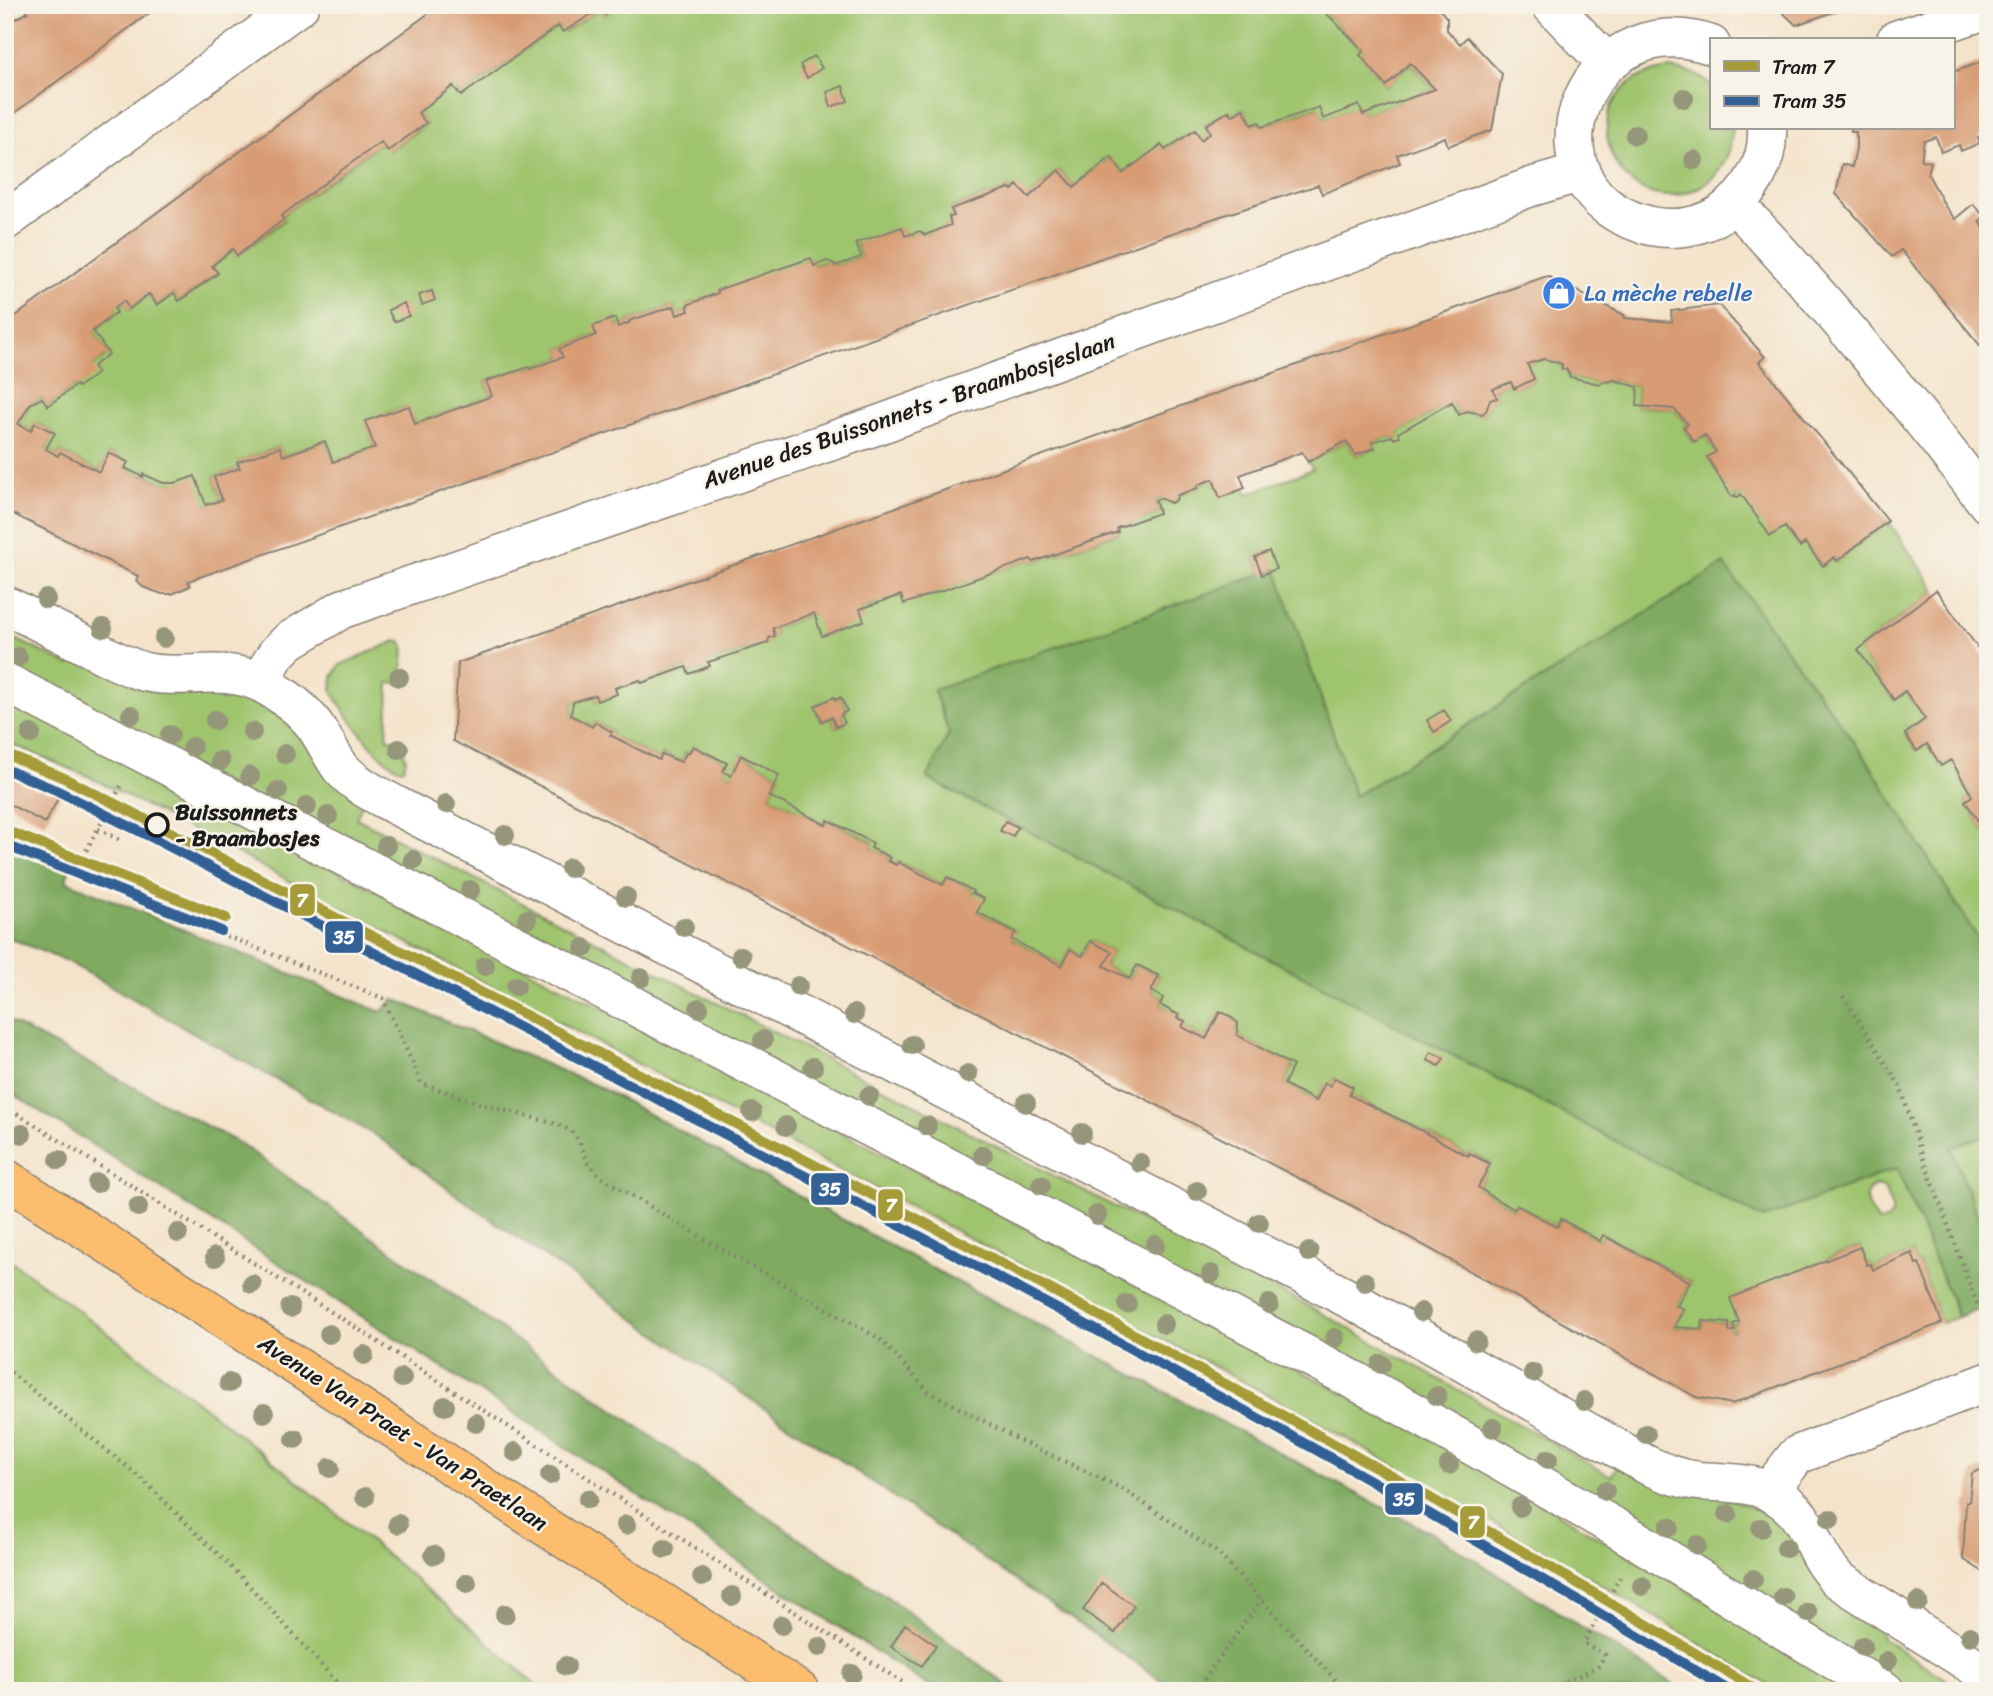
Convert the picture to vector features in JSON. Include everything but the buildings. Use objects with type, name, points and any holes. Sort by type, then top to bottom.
[{"type":"main road","name":"Avenue Van Praet - Van Praetlaan","points":[[5,1178],[800,1691]]},
{"type":"street","points":[[5,221],[300,5]]},
{"type":"street","points":[[1551,5],[1605,61]]},
{"type":"street","points":[[1902,38],[1988,9]]},
{"type":"street","points":[[1710,45],[1688,37],[1643,39],[1623,48],[1605,61],[1590,79],[1579,100],[1574,137],[1582,172],[1596,194],[1615,211],[1638,223],[1663,229],[1689,227],[1714,219],[1735,204],[1751,184],[1763,162],[1766,130]]},
{"type":"street","name":"Avenue des Buissonnets - Braambosjeslaan","points":[[259,682],[277,653],[289,640],[342,609],[878,425],[1531,187],[1582,172]]},
{"type":"street","points":[[1735,204],[1773,243],[1922,419],[1988,504]]},
{"type":"street","points":[[5,605],[145,672],[167,675],[212,672],[237,675],[259,682],[301,710],[315,726],[340,766],[354,781],[397,806],[1343,1296],[1647,1465],[1669,1475],[1697,1481],[1748,1484],[1769,1491],[1784,1500],[1797,1513],[1824,1563],[1838,1579],[1988,1675]]},
{"type":"street","points":[[5,682],[1015,1202],[1361,1384],[1613,1527],[1885,1691]]},
{"type":"street","points":[[1769,1491],[1797,1455],[1988,1382]]},
{"type":"path","points":[[73,875],[139,751]]},
{"type":"path","points":[[97,829],[121,841]]},
{"type":"path","points":[[5,849],[383,999],[422,1084],[488,1106],[557,1124],[571,1131],[579,1141],[588,1163],[602,1178],[735,1258],[880,1339],[928,1391],[1019,1440],[1121,1488],[1218,1553],[1346,1691]]},
{"type":"path","points":[[1843,996],[1900,1086],[1922,1155],[1979,1309]]},
{"type":"path","points":[[5,1106],[355,1327],[916,1691]]},
{"type":"path","points":[[5,1368],[141,1478],[241,1577],[345,1691]]},
{"type":"path","points":[[1196,1691],[1262,1599]]},
{"type":"path","points":[[1547,1691],[1599,1666],[1605,1655],[1584,1643]]},
{"type":"path","points":[[1567,1681],[1567,1691]]},
{"type":"green space","points":[[617,5],[1318,5],[1364,51],[1361,55],[1386,86],[1410,63],[1435,89],[1363,115],[1359,106],[1323,119],[1318,107],[1262,127],[1259,122],[1252,125],[1243,109],[1232,116],[1229,111],[1206,125],[1210,133],[1201,140],[1195,131],[1123,173],[1110,158],[1074,187],[1059,170],[1029,197],[1010,188],[952,208],[954,216],[949,217],[951,225],[925,235],[920,231],[905,236],[902,228],[856,244],[861,257],[835,266],[827,261],[814,266],[811,258],[687,305],[689,311],[677,315],[674,306],[618,327],[615,318],[596,335],[560,349],[563,357],[486,381],[492,396],[415,424],[408,406],[366,421],[375,448],[333,462],[325,441],[283,456],[279,447],[238,462],[240,468],[214,477],[222,500],[206,505],[175,483],[163,483],[144,474],[143,477],[125,468],[127,462],[109,453],[99,472],[60,452],[58,456],[46,449],[54,433],[36,423],[31,431],[18,424],[30,404],[42,398],[49,406],[109,354],[93,331],[117,312],[114,308],[124,301],[130,309],[149,294],[157,305],[174,293],[180,301],[217,274],[212,266],[233,249],[238,255],[284,220],[281,216],[381,142],[389,151],[426,124],[418,113],[453,86],[461,96],[558,26],[564,32],[600,9],[605,15]]},
{"type":"green space","points":[[1671,69],[1693,73],[1710,83],[1710,130],[1732,130],[1725,162],[1709,181],[1670,196],[1643,190],[1623,174],[1610,150],[1607,124],[1615,99],[1636,79]]},
{"type":"green space","points":[[1544,359],[1562,364],[1562,369],[1566,369],[1570,377],[1599,384],[1610,382],[1611,379],[1638,387],[1637,406],[1674,409],[1688,424],[1684,427],[1694,442],[1705,435],[1716,452],[1736,498],[1741,494],[1785,527],[1799,546],[1805,543],[1823,566],[1834,557],[1837,561],[1888,521],[1936,590],[1858,650],[1893,699],[1905,691],[1925,719],[1905,734],[1916,750],[1927,744],[1941,766],[1951,760],[1972,796],[1965,801],[1988,836],[1988,955],[1867,760],[1724,565],[1355,796],[1268,551],[1255,557],[1262,575],[934,690],[949,734],[928,778],[1687,1178],[1897,1168],[1958,1317],[1942,1323],[1919,1263],[1916,1264],[1912,1253],[1873,1270],[1871,1264],[1867,1265],[1860,1247],[1828,1259],[1733,1324],[1735,1331],[1729,1331],[1729,1323],[1703,1321],[1702,1329],[1674,1327],[1683,1310],[1677,1306],[1690,1282],[1604,1235],[1600,1241],[1561,1219],[1557,1227],[1517,1205],[1514,1209],[1478,1187],[1490,1163],[1470,1153],[1468,1156],[1349,1095],[1335,1078],[1330,1086],[1325,1084],[1316,1101],[1284,1084],[1293,1066],[1237,1035],[1237,1023],[1233,1018],[1220,1012],[1206,1039],[1182,1027],[1185,1021],[1160,1005],[1163,998],[1151,991],[1159,976],[1137,965],[1129,979],[1104,966],[1112,952],[1090,941],[1082,956],[1070,950],[1062,966],[1011,939],[1015,931],[977,912],[973,891],[947,877],[943,885],[899,862],[896,865],[888,861],[888,856],[871,848],[873,842],[829,820],[826,825],[769,796],[779,775],[742,755],[731,776],[723,771],[727,763],[693,746],[681,762],[663,754],[659,760],[610,735],[612,731],[595,722],[592,727],[571,715],[573,702],[595,695],[597,701],[617,694],[615,688],[640,680],[642,683],[686,667],[689,674],[710,666],[708,662],[767,643],[769,638],[775,635],[773,628],[814,613],[864,621],[860,609],[901,595],[904,603],[1031,559],[1033,562],[1118,533],[1117,528],[1159,513],[1155,500],[1160,498],[1171,503],[1178,495],[1213,479],[1220,497],[1245,488],[1248,494],[1313,469],[1308,462],[1346,441],[1356,455],[1374,449],[1372,442],[1392,436],[1395,439],[1399,436],[1398,433],[1452,402],[1459,415],[1467,411],[1482,414],[1490,400],[1497,398],[1493,389],[1511,382],[1514,388],[1534,380],[1527,364]],"holes":[[[841,697],[847,711],[841,714],[845,723],[836,727],[832,717],[822,721],[816,706]],[[1875,1186],[1884,1188],[1892,1208],[1892,1216],[1887,1221],[1879,1222],[1869,1207],[1868,1191]]]},
{"type":"green space","points":[[1724,564],[1867,760],[1988,955],[1988,1134],[1951,1148],[1988,1244],[1988,1305],[1958,1317],[1897,1168],[1763,1219],[927,778],[949,734],[934,690],[1276,569],[1355,796]]},
{"type":"green space","points":[[5,634],[69,665],[84,658],[233,690],[284,717],[363,803],[356,818],[1314,1309],[1611,1476],[1619,1463],[1745,1504],[1768,1515],[1879,1619],[1882,1638],[1964,1691],[1910,1691],[1800,1622],[5,666]]},
{"type":"green space","points":[[396,641],[404,646],[402,683],[389,683],[387,739],[401,740],[406,761],[403,769],[394,766],[374,748],[353,723],[332,690],[333,677],[340,665]]},
{"type":"green space","points":[[5,698],[1436,1441],[1857,1691],[1777,1691],[1621,1596],[1291,1407],[214,841],[88,776],[5,742]]},
{"type":"green space","points":[[5,840],[70,866],[66,881],[381,1012],[394,999],[599,1087],[976,1292],[1437,1536],[1684,1691],[1177,1691],[657,1335],[378,1137],[68,962],[5,936]]},
{"type":"green space","points":[[5,1019],[241,1144],[721,1486],[885,1595],[1015,1691],[936,1691],[521,1418],[5,1089]]},
{"type":"green space","points":[[1988,1134],[1988,1244],[1951,1148]]},
{"type":"green space","points":[[5,1257],[144,1360],[280,1467],[413,1577],[543,1691],[5,1691]]},
{"type":"tram line","name":"7","points":[[5,754],[62,777],[157,825],[1064,1297],[1413,1488],[1758,1691]]},
{"type":"tram line","name":"35","points":[[5,769],[56,790],[151,837],[1057,1309],[1403,1499],[1730,1691]]},
{"type":"tram line","name":"7","points":[[5,830],[226,918]]},
{"type":"tram line","name":"35","points":[[5,845],[221,931]]},
{"type":"place","name":"La mèche rebelle","points":[[1559,293]]},
{"type":"place","name":"Buissonnets - Braambosjes","points":[[157,825]]}]
